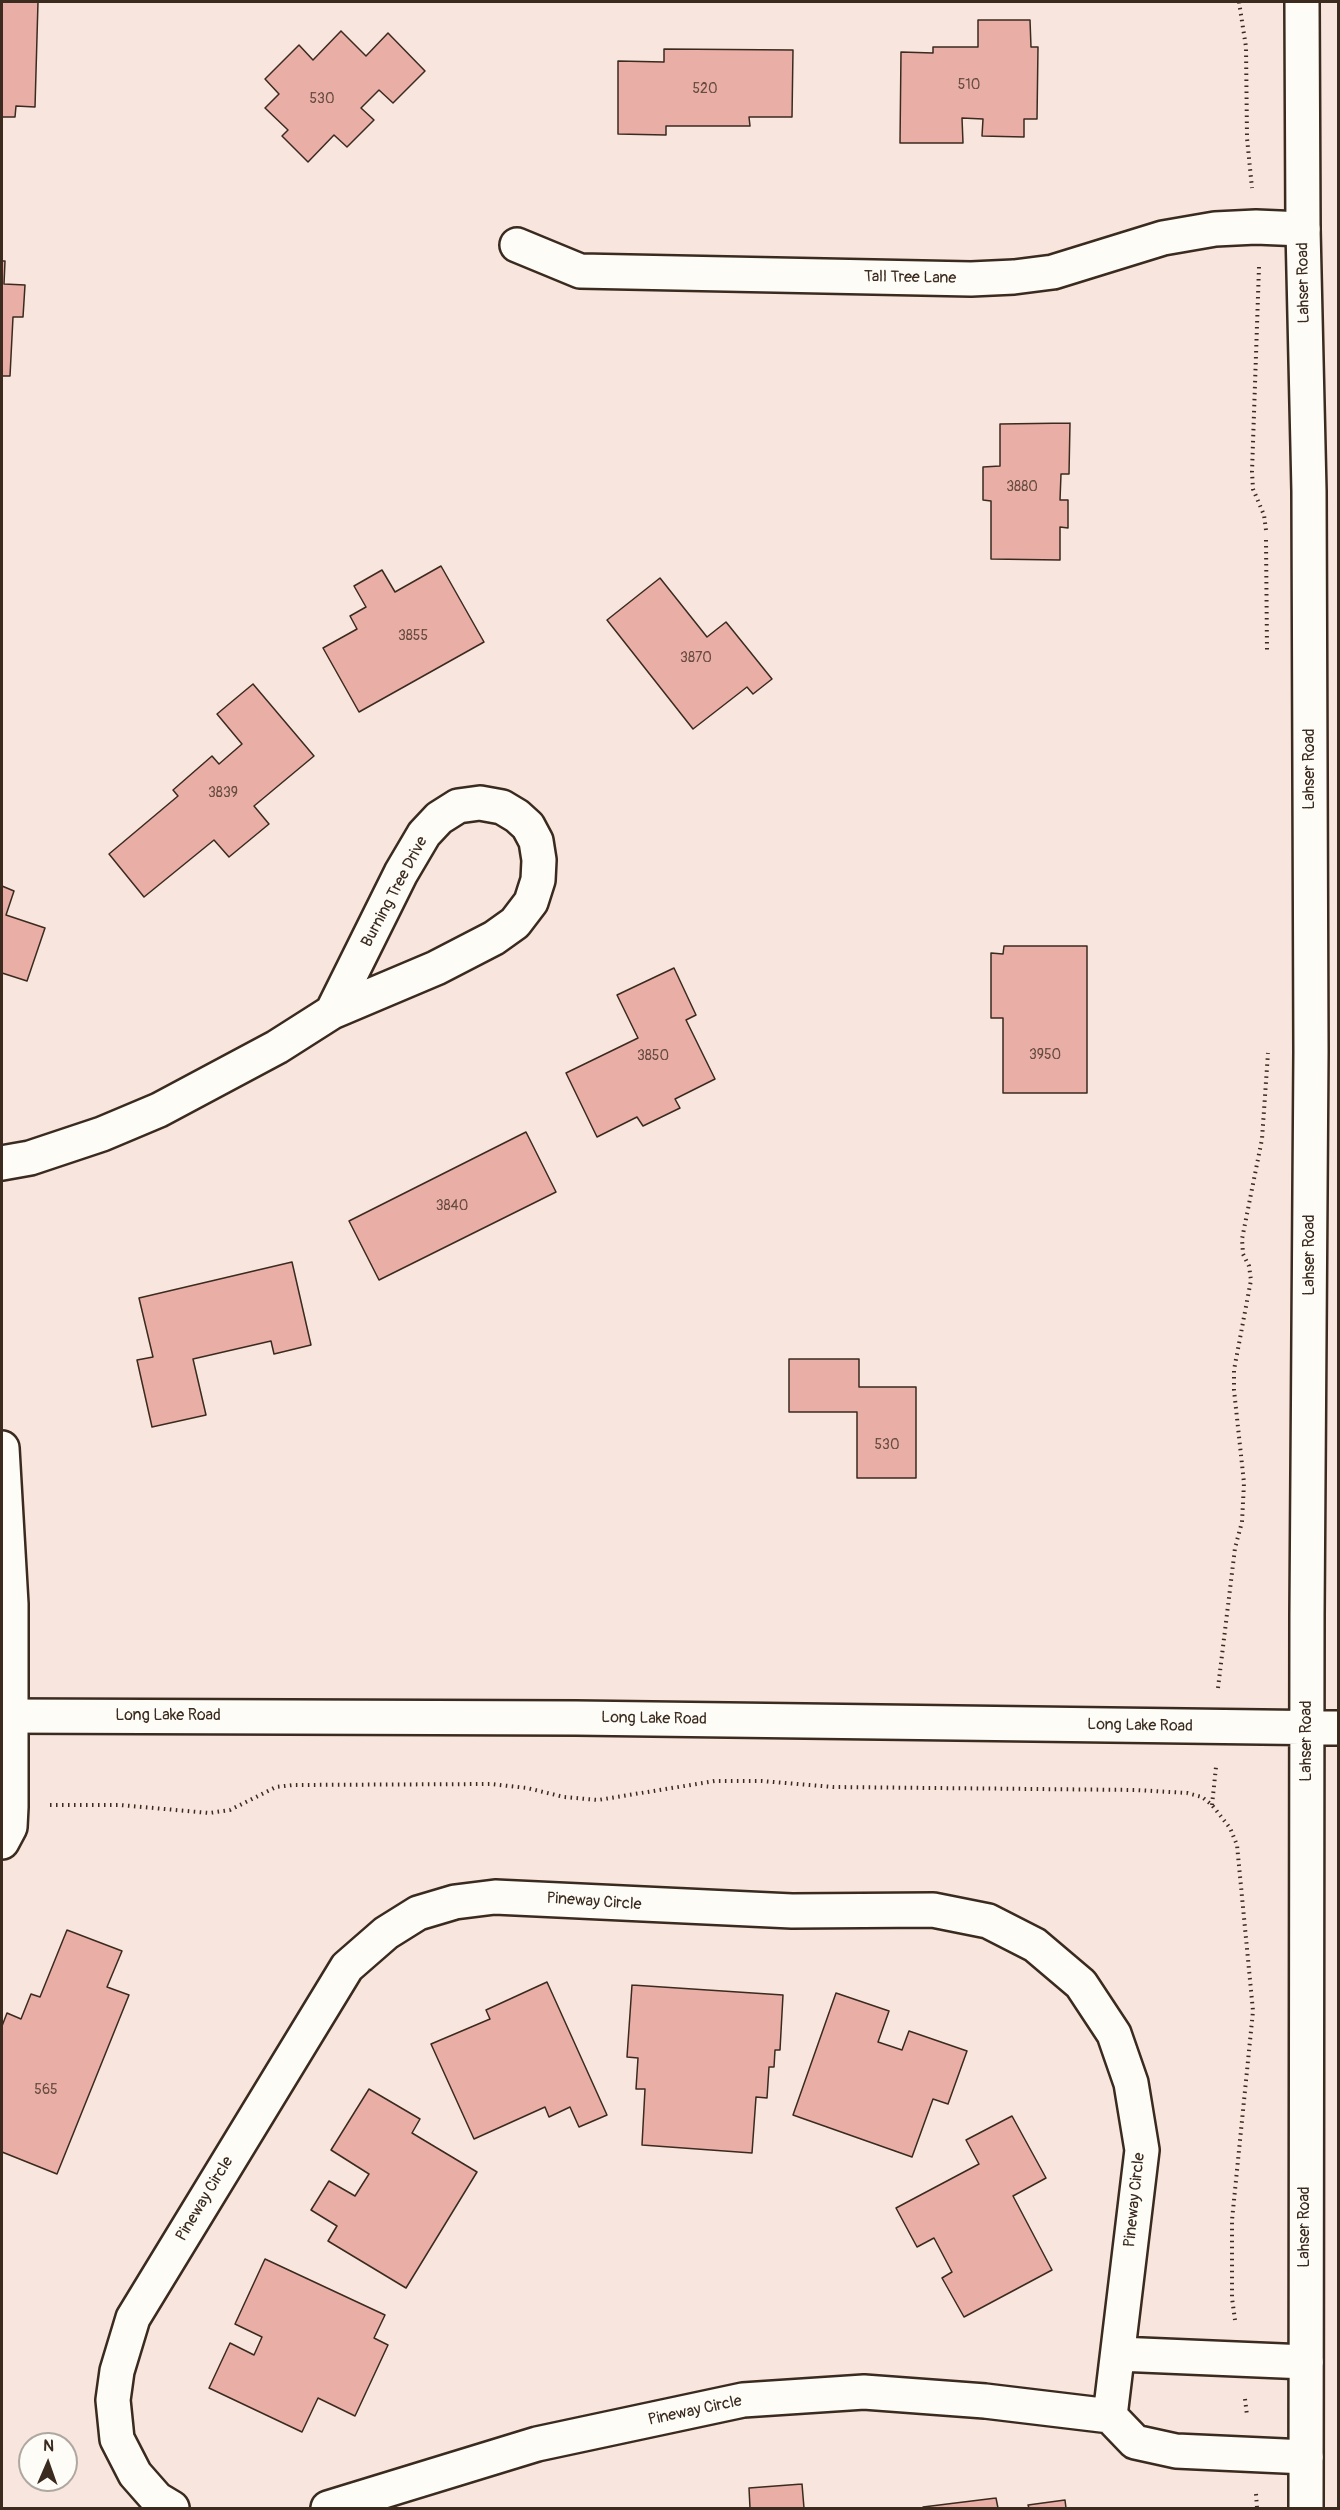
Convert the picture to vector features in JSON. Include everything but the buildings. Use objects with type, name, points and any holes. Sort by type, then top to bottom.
[{"type":"street","name":"Lahser Road","points":[[1302,2],[1303,229],[1309,491],[1311,1051],[1323,1728],[1306,2362],[1306,2508]]},
{"type":"street","name":"Tall Tree Lane","points":[[517,245],[580,271],[971,279],[1053,272],[1163,238],[1215,229],[1256,227],[1303,229]]},
{"type":"street","name":"Burning Tree Drive","points":[[2,1163],[30,1158],[102,1134],[159,1110],[249,1062],[332,1012],[436,968],[494,938],[515,923],[531,902],[538,880],[539,860],[536,841],[528,826],[502,807],[480,802],[458,806],[439,818],[424,834],[401,873],[332,1012]]},
{"type":"street","points":[[2,1448],[11,1604],[6,1716],[10,1827],[2,1842]]},
{"type":"street","name":"Long Lake Road","points":[[6,1716],[576,1718],[1323,1728]]},
{"type":"street","name":"Pineway Circle","points":[[172,2508],[157,2499],[135,2474],[117,2439],[113,2400],[117,2371],[133,2318],[347,1966],[386,1933],[418,1913],[455,1902],[495,1897],[536,1897],[662,1906],[792,1911],[933,1910],[988,1921],[1035,1945],[1081,1984],[1114,2034],[1131,2083],[1142,2150],[1110,2416],[985,2401],[864,2392],[742,2400],[537,2444],[327,2508]]},
{"type":"street","points":[[1118,2354],[1306,2362]]},
{"type":"street","points":[[1110,2416],[1135,2442],[1176,2451],[1306,2457]]},
{"type":"path","points":[[1239,2],[1246,46],[1247,138],[1253,197]]},
{"type":"path","points":[[1259,262],[1252,472],[1253,489],[1264,515],[1266,528],[1268,660]]},
{"type":"path","points":[[1218,1679],[1234,1548],[1242,1522],[1244,1502],[1244,1483],[1233,1390],[1239,1334],[1251,1280],[1249,1266],[1243,1254],[1242,1239],[1262,1138],[1269,1048]]},
{"type":"path","points":[[63,1804],[120,1805],[209,1813],[230,1810],[260,1793],[276,1787],[293,1785],[491,1784],[527,1788],[564,1797],[598,1800],[715,1781],[834,1786],[1024,1787],[1187,1793],[1202,1797],[1212,1805],[1230,1828],[1237,1845],[1252,2011],[1232,2220],[1232,2298]]},
{"type":"path","points":[[1212,1805],[1216,1784]]}]
